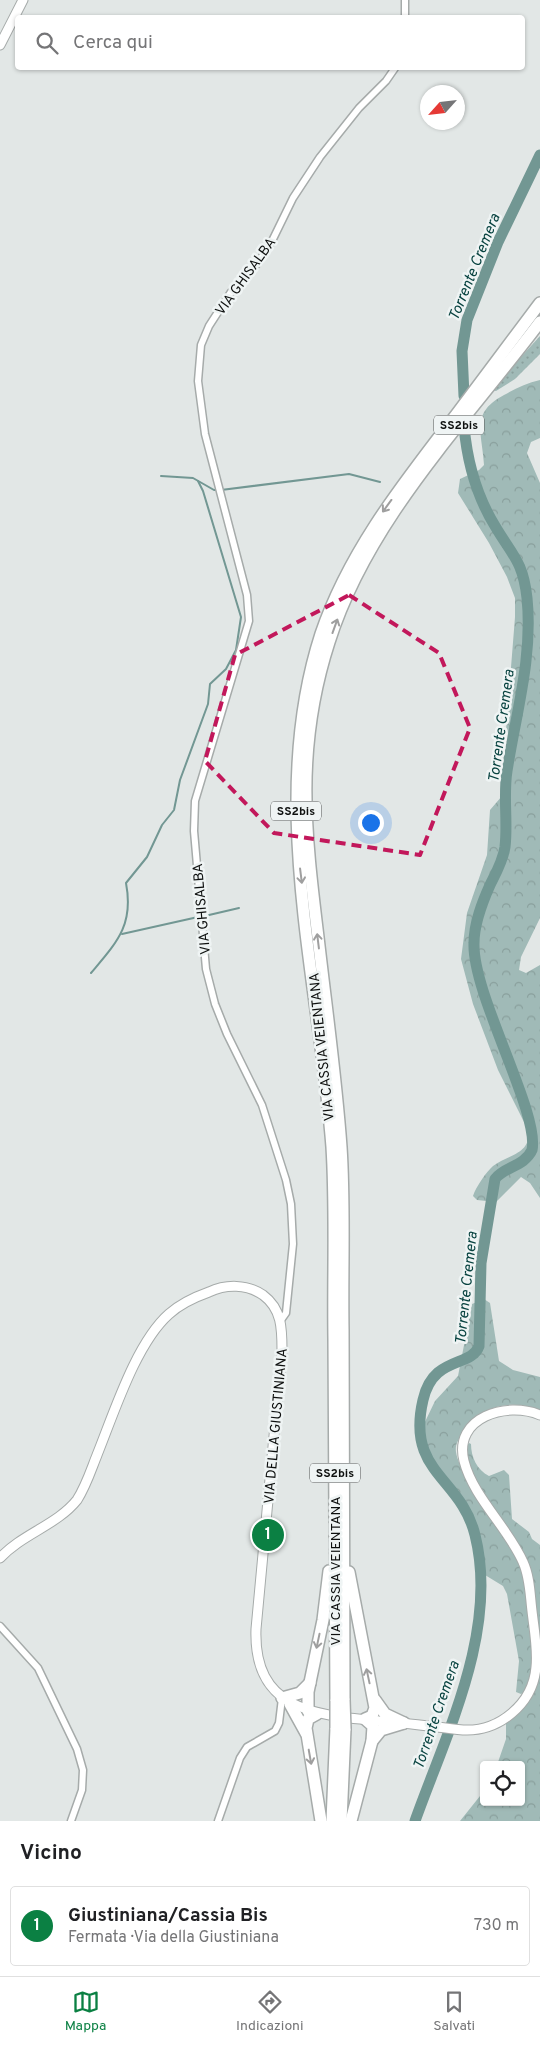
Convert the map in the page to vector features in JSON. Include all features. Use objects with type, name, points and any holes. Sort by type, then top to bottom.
[{"type":"highway","points":[[516,335],[540,297]]},
{"type":"highway","points":[[516,335],[540,303]]},
{"type":"highway","name":"VIA CASSIA VEIENTANA","points":[[489,378],[540,323]]},
{"type":"highway","name":"VIA CASSIA VEIENTANA","points":[[341,1821],[338,1182],[298,853],[296,797],[298,747],[313,664],[332,605],[376,522],[420,469],[489,378],[516,335]]},
{"type":"highway","points":[[321,1821],[306,1733],[307,1721],[312,1712],[310,1683],[340,1537]]},
{"type":"highway","points":[[340,1537],[374,1698],[374,1712],[365,1719],[373,1726],[372,1741],[351,1821]]},
{"type":"highway","points":[[306,1733],[286,1700],[300,1694],[310,1683]]},
{"type":"highway","points":[[374,1698],[385,1714],[404,1723]]},
{"type":"highway","points":[[372,1741],[381,1730],[404,1723]]},
{"type":"highway","name":"VIA CASSIA VEIENTANA","points":[[332,1821],[340,1728]]},
{"type":"street","points":[[15,15],[23,0]]},
{"type":"street","points":[[404,0],[405,15]]},
{"type":"street","points":[[0,45],[15,16]]},
{"type":"street","name":"VIA GHISALBA","points":[[281,1320],[286,1313],[290,1278],[293,1226],[291,1204],[286,1180],[262,1106],[227,1034],[206,969],[194,831],[195,801],[249,621],[247,595],[205,434],[198,381],[198,357],[204,335],[231,292],[258,263],[293,198],[320,157],[358,108],[386,81],[393,70]]},
{"type":"street","points":[[0,1558],[15,1543],[68,1510],[77,1500],[138,1359],[159,1325],[171,1312],[213,1290],[226,1286],[240,1287],[256,1291],[267,1298],[281,1320]]},
{"type":"street","name":"VIA DELLA GIUSTINIANA","points":[[281,1320],[282,1350],[256,1637],[257,1653],[263,1672],[286,1700]]},
{"type":"street","points":[[218,1821],[240,1758],[247,1747],[275,1731],[286,1700],[312,1712],[463,1730],[488,1727],[513,1713],[530,1689],[537,1664],[526,1569],[519,1554],[496,1521],[467,1470],[463,1455],[464,1443],[469,1431],[476,1422],[494,1413],[519,1409],[540,1415]]},
{"type":"street","points":[[0,1626],[38,1668],[77,1749],[83,1770],[82,1790],[71,1821]]},
{"type":"highlighted area","points":[[349,595],[439,653],[470,728],[420,855],[274,833],[205,761],[235,655]]},
{"type":"green space","points":[[540,336],[540,354],[515,379],[496,391],[491,390]]},
{"type":"green space","points":[[540,380],[540,438],[531,442],[527,453],[540,483],[540,918],[521,957],[519,970],[526,973],[540,965],[540,1198],[530,1183],[521,1177],[496,1202],[477,1200],[473,1196],[476,1188],[493,1166],[522,1150],[528,1140],[529,1132],[498,1070],[473,1004],[461,959],[467,913],[487,855],[490,810],[502,796],[512,740],[506,730],[515,598],[507,577],[489,543],[458,493],[460,479],[479,470],[484,465],[480,424],[486,409],[508,392]]},
{"type":"green space","points":[[484,1299],[490,1303],[499,1361],[513,1370],[540,1377],[540,1410],[518,1405],[507,1405],[486,1411],[469,1424],[456,1445],[457,1458],[463,1470],[516,1557],[524,1581],[530,1612],[533,1658],[532,1672],[526,1691],[521,1694],[516,1692],[519,1661],[507,1594],[503,1586],[485,1575],[481,1568],[479,1540],[471,1512],[466,1502],[444,1487],[432,1466],[423,1426],[435,1401],[458,1376],[472,1304]]},
{"type":"green space","points":[[469,1443],[471,1444],[472,1454],[476,1463],[489,1476],[504,1470],[509,1475],[512,1519],[529,1532],[532,1539],[540,1545],[540,1821],[460,1821],[480,1796],[480,1806],[525,1806],[525,1761],[498,1761],[506,1739],[506,1723],[523,1707],[534,1690],[530,1582],[466,1464],[466,1446]]},
{"type":"waterway","name":"Torrente Cremera","points":[[464,396],[462,351],[467,320],[498,242],[540,155]]},
{"type":"waterway","name":"Torrente Cremera","points":[[415,1821],[466,1681],[475,1644],[480,1608],[481,1571],[475,1535],[468,1516],[459,1500],[428,1460],[422,1444],[420,1424],[423,1400],[428,1386],[435,1376],[443,1369],[475,1353],[479,1346],[481,1263],[495,1179],[504,1171],[524,1160],[532,1150],[532,1133],[526,1109],[483,992],[476,965],[474,943],[479,913],[501,862],[505,847],[506,780],[526,663],[528,642],[527,598],[520,567],[488,514],[478,490],[467,452],[464,426]]},
{"type":"waterway","points":[[161,476],[193,478],[214,490],[349,474],[380,482]]},
{"type":"waterway","points":[[91,973],[109,952],[121,932],[128,910],[126,883],[147,857],[162,825],[174,810],[180,780],[208,704],[210,684],[226,669],[236,650],[241,617],[203,491],[198,481]]},
{"type":"waterway","points":[[209,915],[239,908]]},
{"type":"waterway","points":[[122,934],[198,917]]},
{"type":"place","name":"Giustiniana/Cassia Bis","points":[[268,1535]]}]
